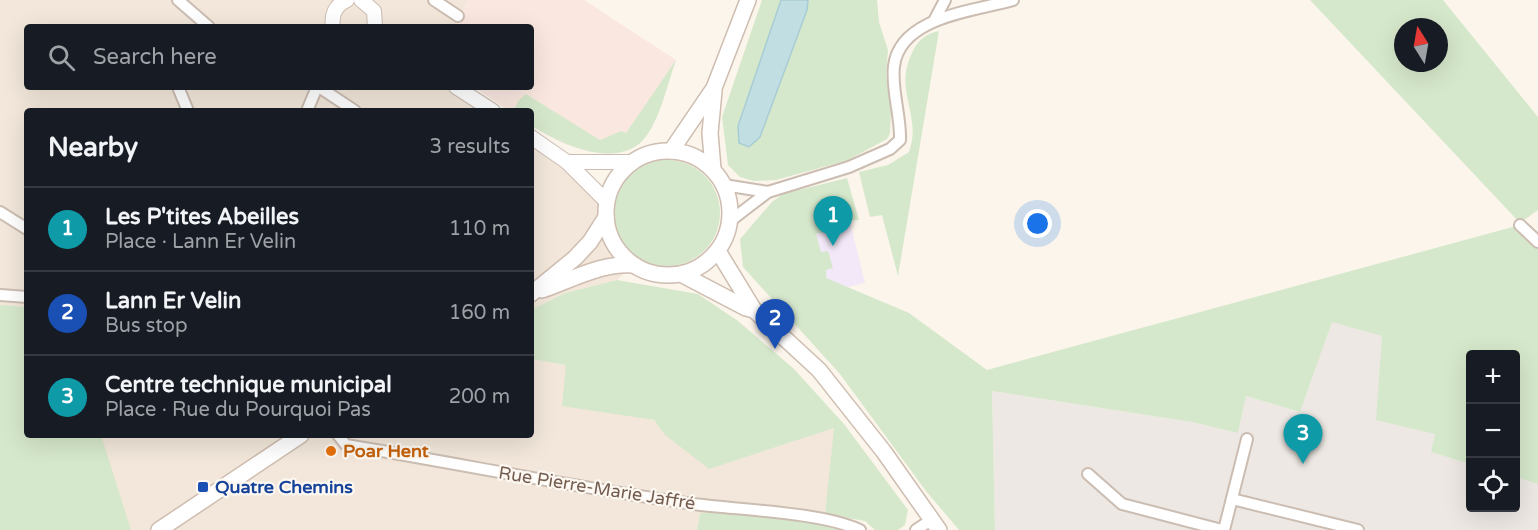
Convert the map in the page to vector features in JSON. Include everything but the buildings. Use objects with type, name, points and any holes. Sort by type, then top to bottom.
[{"type":"main road","points":[[671,151],[714,88],[748,0]]},
{"type":"main road","points":[[713,169],[710,133],[714,88]]},
{"type":"main road","points":[[534,292],[590,242],[607,209],[616,180],[633,162],[651,154],[671,151],[693,156],[713,169],[724,185],[730,203],[730,221],[718,251],[699,267],[681,274],[668,275],[647,272],[634,265],[615,244],[607,209]]},
{"type":"main road","points":[[718,251],[754,310],[819,370],[884,452],[935,525]]},
{"type":"main road","points":[[534,294],[596,270],[623,264],[634,265]]},
{"type":"main road","points":[[681,274],[754,310]]},
{"type":"main road","points":[[159,530],[299,438]]},
{"type":"street","points":[[178,0],[205,24]]},
{"type":"street","points":[[324,0],[342,4],[334,24]]},
{"type":"street","points":[[434,0],[458,16]]},
{"type":"street","points":[[934,19],[945,0]]},
{"type":"street","points":[[730,221],[768,192],[849,167],[890,149],[900,140],[901,124],[894,66],[898,53],[911,36],[934,19],[1013,0]]},
{"type":"street","points":[[365,1],[374,11],[375,24]]},
{"type":"street","points":[[179,90],[187,108]]},
{"type":"street","points":[[308,108],[317,90]]},
{"type":"street","points":[[323,90],[350,108]]},
{"type":"street","points":[[461,90],[488,108]]},
{"type":"street","points":[[534,139],[567,162],[607,209]]},
{"type":"street","points":[[567,162],[633,162]]},
{"type":"street","points":[[724,185],[768,192]]},
{"type":"street","points":[[0,212],[24,227]]},
{"type":"street","points":[[1520,225],[1538,242]]},
{"type":"street","points":[[0,295],[24,297]]},
{"type":"street","name":"Rue Pierre-Marie Jaffré","points":[[340,438],[346,445],[482,470],[693,504],[822,520],[860,530]]},
{"type":"street","points":[[1088,474],[1122,504],[1223,530],[1247,439]]},
{"type":"street","points":[[1232,499],[1358,530]]},
{"type":"street","points":[[916,530],[935,525]]},
{"type":"shaded area","points":[[0,0],[469,0],[455,24],[24,24],[24,90],[461,90],[488,108],[24,108],[24,438],[534,438],[534,360],[566,365],[615,413],[654,420],[664,434],[817,433],[835,428],[825,514],[700,513],[697,530],[0,530]]},
{"type":"shaded area","points":[[469,0],[584,0],[676,60],[655,120],[639,144],[615,152],[591,152],[562,143],[534,127],[534,108],[506,108],[478,90],[534,90],[534,24],[455,24]]},
{"type":"shaded area","points":[[534,140],[607,202],[606,217],[610,234],[621,254],[634,265],[617,280],[565,293],[534,308]]},
{"type":"shaded area","points":[[822,195],[850,222],[865,283],[844,288],[775,253]]},
{"type":"shaded area","points":[[1332,321],[1382,336],[1435,434],[1432,452],[1466,463],[1466,512],[1520,512],[1520,478],[1538,484],[1538,530],[995,530],[992,391],[1192,422],[1238,433],[1246,396],[1300,412]]},
{"type":"green space","points":[[762,0],[877,0],[879,22],[888,50],[886,75],[891,113],[890,133],[887,139],[848,160],[776,180],[754,181],[740,177],[728,165],[722,117]]},
{"type":"green space","points":[[1310,0],[1443,0],[1538,117],[1538,210],[1520,223]]},
{"type":"green space","points":[[939,31],[898,276],[882,215],[870,217],[859,172],[888,165],[909,152],[912,125],[905,77],[908,64],[918,42]]},
{"type":"green space","points":[[676,60],[652,128],[639,144],[627,151],[599,153],[569,145],[534,127],[534,108],[515,108],[526,94],[600,140],[621,131],[626,133]]},
{"type":"green space","points":[[667,160],[687,164],[704,176],[716,193],[720,213],[716,233],[704,250],[687,262],[667,266],[647,262],[630,250],[618,233],[614,213],[618,193],[630,176],[647,164]]},
{"type":"green space","points":[[847,178],[859,220],[846,221],[839,213],[823,217],[825,222],[821,224],[824,232],[816,234],[821,252],[828,251],[833,268],[826,270],[826,278],[909,313],[987,370],[1520,225],[1538,242],[1538,484],[1520,478],[1520,350],[1466,350],[1466,463],[1431,452],[1435,434],[1376,420],[1382,336],[1332,322],[1300,412],[1246,396],[1238,433],[1192,422],[992,391],[995,530],[959,530],[926,491],[840,374],[743,267],[740,239],[772,202],[783,194]]},
{"type":"green space","points":[[617,280],[698,294],[738,321],[794,369],[844,424],[908,510],[905,525],[898,530],[875,530],[865,521],[825,514],[834,428],[709,469],[664,434],[654,420],[562,406],[566,365],[534,360],[534,308],[565,293]]},
{"type":"green space","points":[[0,305],[24,307],[24,438],[102,438],[131,530],[0,530]]},
{"type":"green space","points":[[747,510],[860,530],[697,530],[700,513]]},
{"type":"water","points":[[781,0],[808,0],[807,10],[760,137],[749,147],[739,143],[738,126]]},
{"type":"place","name":"Les P'tites Abeilles","points":[[833,246]]},
{"type":"place","name":"Lann Er Velin","points":[[775,349]]},
{"type":"place","name":"Poar Hent","points":[[331,451]]},
{"type":"place","name":"Centre technique municipal","points":[[1303,464]]},
{"type":"place","name":"Quatre Chemins","points":[[203,487]]}]
